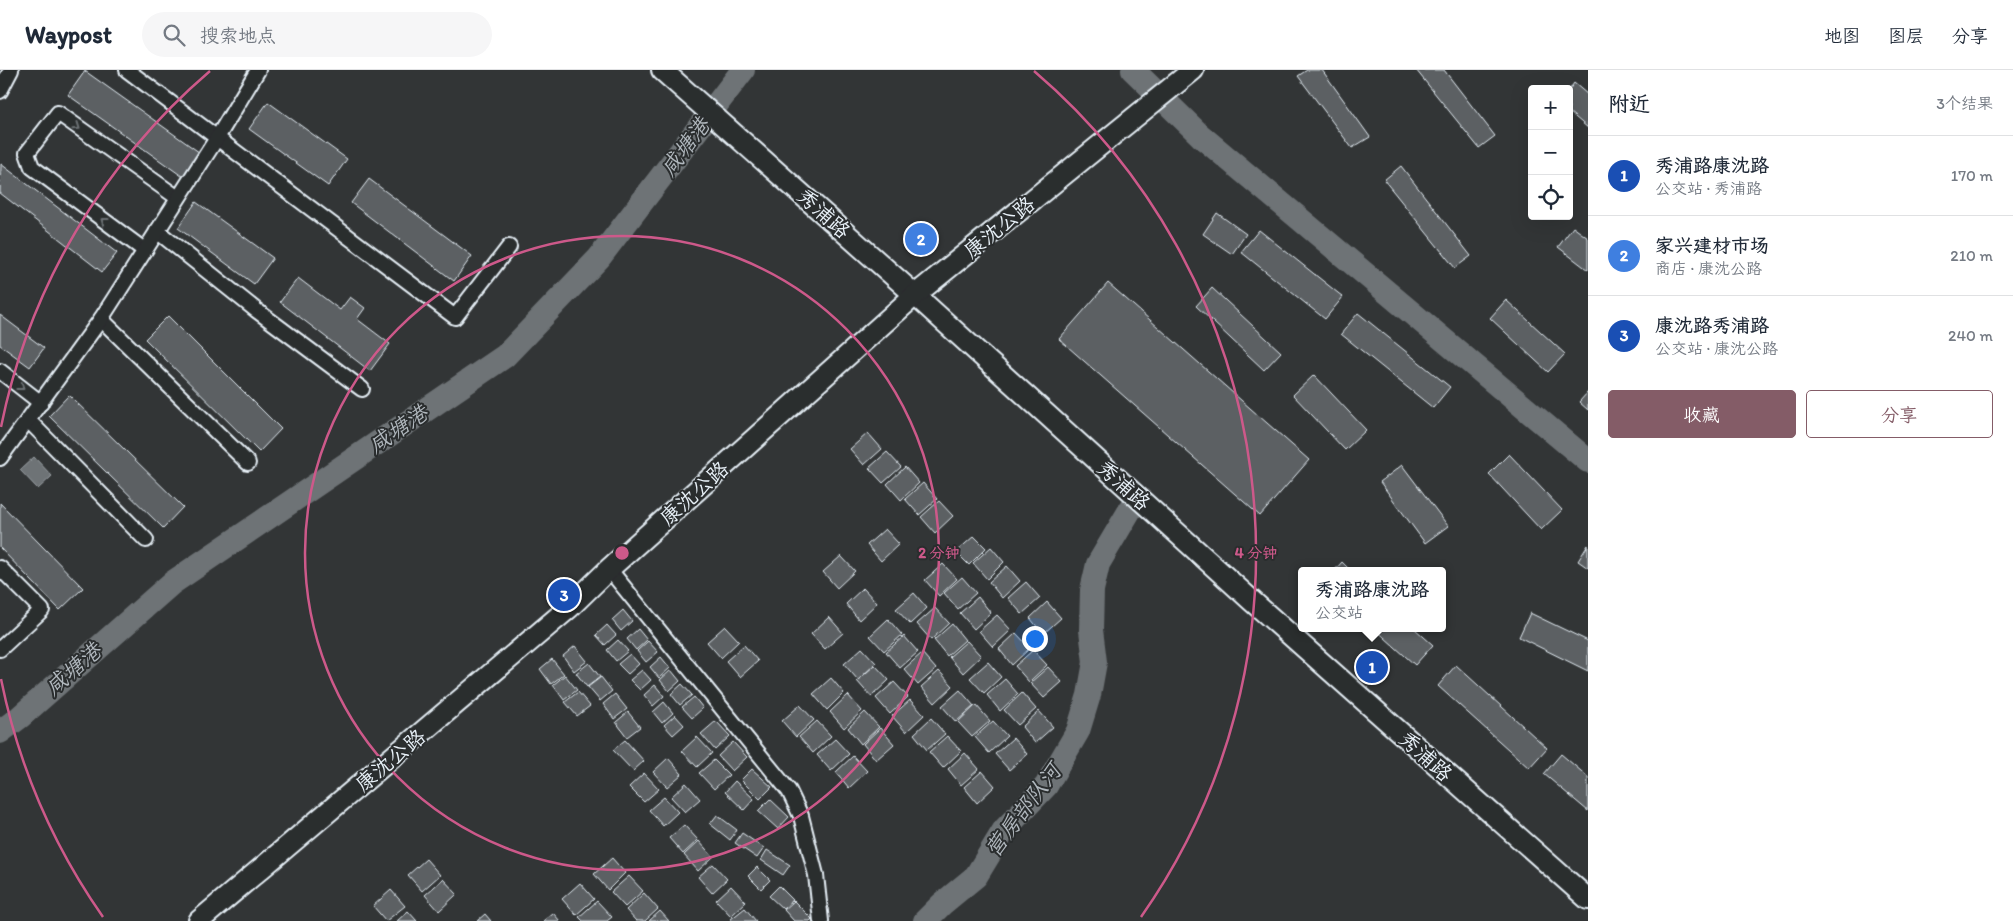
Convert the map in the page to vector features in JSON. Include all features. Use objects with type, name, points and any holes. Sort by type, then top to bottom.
[{"type":"street","points":[[0,91],[11,70]]},
{"type":"street","points":[[127,70],[455,317],[509,247]]},
{"type":"street","points":[[2,452],[29,421],[101,319],[217,138],[258,70]]},
{"type":"street","name":"秀浦路","points":[[662,70],[915,295],[1238,588],[1588,899]]},
{"type":"street","name":"康沈公路","points":[[200,921],[570,608],[609,569],[915,295],[1187,75]]},
{"type":"street","points":[[144,250],[32,167],[27,153],[58,113],[178,198]]},
{"type":"street","points":[[157,231],[256,310],[362,389]]},
{"type":"street","points":[[101,319],[248,463]]},
{"type":"street","points":[[0,371],[41,402]]},
{"type":"street","points":[[29,421],[146,540]]},
{"type":"street","points":[[0,568],[42,610],[0,649]]},
{"type":"street","points":[[609,569],[790,790],[801,816],[816,875],[821,921]]},
{"type":"shaded area","points":[[34,457],[52,476],[38,489],[20,470]]},
{"type":"building","points":[[1307,70],[1322,70],[1370,137],[1352,148],[1298,76]]},
{"type":"building","points":[[1416,70],[1444,70],[1495,136],[1479,148]]},
{"type":"building","points":[[85,71],[203,155],[186,179],[68,95]]},
{"type":"building","points":[[1574,83],[1588,95],[1588,128],[1573,115]]},
{"type":"building","points":[[268,102],[347,159],[328,186],[249,129]]},
{"type":"building","points":[[1,164],[117,253],[102,272],[0,193]]},
{"type":"building","points":[[1401,166],[1471,256],[1455,268],[1384,180]]},
{"type":"building","points":[[369,179],[472,256],[454,281],[351,203]]},
{"type":"building","points":[[196,202],[273,258],[254,284],[178,228]]},
{"type":"building","points":[[1217,213],[1246,234],[1232,254],[1203,234]]},
{"type":"building","points":[[1573,227],[1588,238],[1588,270],[1558,247]]},
{"type":"building","points":[[1259,230],[1343,297],[1325,319],[1241,252]]},
{"type":"building","points":[[298,278],[340,310],[350,297],[365,308],[357,319],[390,344],[370,371],[280,302]]},
{"type":"building","points":[[1108,283],[1309,460],[1260,516],[1059,339]]},
{"type":"building","points":[[1212,288],[1281,352],[1264,370],[1196,306]]},
{"type":"building","points":[[1506,300],[1565,354],[1548,372],[1490,318]]},
{"type":"building","points":[[1358,313],[1450,387],[1433,408],[1341,334]]},
{"type":"building","points":[[0,315],[44,348],[30,367],[0,345]]},
{"type":"building","points":[[168,316],[281,429],[259,452],[145,339]]},
{"type":"building","points":[[1314,375],[1366,430],[1345,450],[1293,395]]},
{"type":"building","points":[[1588,392],[1588,410],[1579,402]]},
{"type":"building","points":[[69,395],[183,507],[163,528],[49,416]]},
{"type":"building","points":[[868,433],[882,449],[864,465],[850,449]]},
{"type":"building","points":[[887,452],[901,467],[883,483],[869,468]]},
{"type":"building","points":[[1509,454],[1562,510],[1541,530],[1489,474]]},
{"type":"building","points":[[1402,465],[1448,526],[1425,543],[1380,482]]},
{"type":"building","points":[[905,467],[919,483],[901,500],[887,484]]},
{"type":"building","points":[[923,483],[937,499],[919,515],[905,499]]},
{"type":"building","points":[[939,501],[953,516],[935,533],[921,517]]},
{"type":"building","points":[[0,503],[83,588],[60,610],[0,548]]},
{"type":"building","points":[[885,529],[899,544],[881,561],[867,545]]},
{"type":"building","points":[[974,536],[986,548],[969,565],[956,552]]},
{"type":"building","points":[[1588,545],[1588,568],[1578,561]]},
{"type":"building","points":[[991,547],[1004,562],[987,579],[973,563]]},
{"type":"building","points":[[841,556],[855,571],[837,588],[823,572]]},
{"type":"building","points":[[1342,562],[1347,567],[1338,567]]},
{"type":"building","points":[[943,564],[957,579],[939,596],[925,580]]},
{"type":"building","points":[[1007,566],[1020,581],[1002,598],[989,582]]},
{"type":"building","points":[[962,577],[976,593],[958,609],[944,593]]},
{"type":"building","points":[[1026,582],[1040,598],[1022,614],[1008,598]]},
{"type":"building","points":[[863,588],[877,603],[859,620],[846,604]]},
{"type":"building","points":[[914,593],[927,608],[910,624],[896,609]]},
{"type":"building","points":[[978,597],[991,613],[974,629],[960,613]]},
{"type":"building","points":[[1047,602],[1061,618],[1043,634],[1030,618]]},
{"type":"building","points":[[935,608],[949,623],[931,640],[917,624]]},
{"type":"building","points":[[623,610],[632,621],[621,631],[612,620]]},
{"type":"building","points":[[1530,613],[1588,641],[1588,671],[1519,637]]},
{"type":"building","points":[[997,615],[1011,630],[993,647],[979,631]]},
{"type":"building","points":[[829,617],[843,633],[825,649],[811,634]]},
{"type":"building","points":[[888,619],[902,635],[884,651],[870,636]]},
{"type":"building","points":[[952,624],[965,640],[947,656],[934,640]]},
{"type":"building","points":[[607,625],[616,635],[605,645],[596,635]]},
{"type":"building","points":[[725,626],[739,641],[721,658],[707,642]]},
{"type":"building","points":[[638,629],[647,640],[636,650],[627,639]]},
{"type":"building","points":[[1378,632],[1418,632],[1433,645],[1415,665]]},
{"type":"building","points":[[1016,633],[1030,648],[1012,665],[999,649]]},
{"type":"building","points":[[904,636],[918,652],[900,668],[886,652]]},
{"type":"building","points":[[618,640],[628,651],[616,661],[607,650]]},
{"type":"building","points":[[648,641],[658,652],[646,662],[637,651]]},
{"type":"building","points":[[967,641],[981,656],[963,673],[949,657]]},
{"type":"building","points":[[744,645],[758,661],[740,677],[726,661]]},
{"type":"building","points":[[575,646],[587,661],[574,671],[563,656]]},
{"type":"building","points":[[862,648],[876,663],[858,680],[844,664]]},
{"type":"building","points":[[1033,650],[1047,665],[1029,682],[1015,666]]},
{"type":"building","points":[[922,653],[936,669],[918,685],[904,669]]},
{"type":"building","points":[[630,654],[639,664],[628,674],[618,664]]},
{"type":"building","points":[[661,657],[670,668],[659,678],[650,667]]},
{"type":"building","points":[[552,659],[564,674],[551,684],[540,669]]},
{"type":"building","points":[[988,662],[1001,677],[984,693],[970,678]]},
{"type":"building","points":[[589,663],[600,677],[587,687],[576,673]]},
{"type":"building","points":[[875,665],[889,680],[871,697],[857,681]]},
{"type":"building","points":[[1456,665],[1547,748],[1529,768],[1438,686]]},
{"type":"building","points":[[1048,667],[1062,682],[1044,698],[1030,683]]},
{"type":"building","points":[[642,670],[651,680],[640,690],[630,680]]},
{"type":"building","points":[[671,670],[680,681],[669,691],[660,680]]},
{"type":"building","points":[[939,671],[953,686],[935,703],[921,687]]},
{"type":"building","points":[[565,675],[577,690],[564,700],[553,685]]},
{"type":"building","points":[[601,677],[612,691],[600,701],[588,687]]},
{"type":"building","points":[[831,678],[844,693],[827,710],[813,694]]},
{"type":"building","points":[[1005,679],[1018,694],[1000,711],[987,695]]},
{"type":"building","points":[[894,682],[908,697],[890,714],[876,698]]},
{"type":"building","points":[[682,684],[692,695],[680,705],[671,694]]},
{"type":"building","points":[[655,685],[664,696],[653,706],[644,695]]},
{"type":"building","points":[[960,690],[974,706],[956,722],[942,706]]},
{"type":"building","points":[[578,692],[590,706],[577,716],[565,702]]},
{"type":"building","points":[[1022,693],[1036,709],[1018,725],[1004,710]]},
{"type":"building","points":[[615,694],[627,709],[614,719],[603,704]]},
{"type":"building","points":[[848,695],[862,711],[844,728],[830,712]]},
{"type":"building","points":[[694,697],[703,708],[692,718],[682,707]]},
{"type":"building","points":[[910,700],[924,715],[906,732],[892,716]]},
{"type":"building","points":[[664,702],[673,713],[662,723],[653,712]]},
{"type":"building","points":[[800,705],[814,720],[796,737],[782,721]]},
{"type":"building","points":[[976,705],[990,721],[972,737],[958,722]]},
{"type":"building","points":[[1039,711],[1053,727],[1035,743],[1022,727]]},
{"type":"building","points":[[628,712],[640,727],[627,737],[616,722]]},
{"type":"building","points":[[865,712],[879,727],[861,744],[848,728]]},
{"type":"building","points":[[675,715],[684,725],[673,735],[664,725]]},
{"type":"building","points":[[931,718],[945,734],[927,750],[914,734]]},
{"type":"building","points":[[716,721],[730,736],[715,750],[701,734]]},
{"type":"building","points":[[817,721],[831,736],[813,753],[799,737]]},
{"type":"building","points":[[993,721],[1007,736],[989,753],[975,737]]},
{"type":"building","points":[[880,728],[894,744],[876,760],[863,744]]},
{"type":"building","points":[[947,736],[961,751],[943,768],[929,752]]},
{"type":"building","points":[[697,737],[712,753],[697,767],[682,751]]},
{"type":"building","points":[[1013,738],[1027,754],[1009,770],[995,754]]},
{"type":"building","points":[[835,739],[849,754],[831,771],[817,755]]},
{"type":"building","points":[[625,740],[644,761],[633,771],[613,750]]},
{"type":"building","points":[[733,742],[747,757],[732,771],[718,756]]},
{"type":"building","points":[[965,753],[979,769],[961,785],[948,769]]},
{"type":"building","points":[[1561,754],[1588,777],[1588,811],[1544,774]]},
{"type":"building","points":[[853,756],[867,771],[849,788],[836,772]]},
{"type":"building","points":[[668,758],[682,774],[667,787],[653,772]]},
{"type":"building","points":[[714,760],[729,775],[714,789],[699,773]]},
{"type":"building","points":[[752,769],[772,787],[760,799],[741,780]]},
{"type":"building","points":[[982,771],[995,786],[977,803],[964,787]]},
{"type":"building","points":[[644,773],[659,789],[644,802],[629,787]]},
{"type":"building","points":[[735,781],[754,799],[744,810],[725,792]]},
{"type":"building","points":[[686,783],[700,799],[685,812],[671,797]]},
{"type":"building","points":[[664,797],[678,812],[663,826],[649,810]]},
{"type":"building","points":[[770,799],[789,817],[778,829],[758,811]]},
{"type":"building","points":[[717,815],[737,830],[730,840],[710,824]]},
{"type":"building","points":[[684,825],[698,840],[683,854],[669,838]]},
{"type":"building","points":[[742,833],[764,848],[757,858],[735,843]]},
{"type":"building","points":[[699,841],[713,857],[698,871],[684,855]]},
{"type":"building","points":[[767,850],[790,865],[783,875],[761,860]]},
{"type":"building","points":[[612,858],[625,873],[608,890],[594,874]]},
{"type":"building","points":[[426,859],[440,875],[422,891],[408,875]]},
{"type":"building","points":[[713,864],[727,879],[712,893],[698,877]]},
{"type":"building","points":[[757,867],[770,880],[761,889],[748,876]]},
{"type":"building","points":[[629,876],[643,891],[625,907],[611,892]]},
{"type":"building","points":[[443,879],[457,894],[439,911],[425,895]]},
{"type":"building","points":[[580,883],[594,899],[576,915],[562,899]]},
{"type":"building","points":[[731,886],[746,902],[731,916],[716,900]]},
{"type":"building","points":[[779,886],[793,900],[783,909],[769,896]]},
{"type":"building","points":[[391,890],[405,906],[386,921],[373,906]]},
{"type":"building","points":[[644,893],[658,909],[645,921],[636,921],[626,910]]},
{"type":"building","points":[[597,901],[612,917],[607,921],[583,921],[579,917]]},
{"type":"building","points":[[794,901],[812,919],[810,921],[794,921],[784,910]]},
{"type":"building","points":[[745,908],[756,921],[732,921],[731,919]]},
{"type":"building","points":[[408,911],[417,921],[397,921]]},
{"type":"building","points":[[660,911],[669,921],[649,921]]},
{"type":"building","points":[[553,913],[560,921],[543,921]]},
{"type":"building","points":[[485,914],[491,921],[477,921]]},
{"type":"waterway","name":"咸塘港","points":[[0,732],[20,717],[172,583],[505,356],[599,258],[743,70]]},
{"type":"waterway","points":[[1133,70],[1201,136],[1588,461]]},
{"type":"waterway","name":"营房部队河","points":[[925,921],[976,876],[1004,830],[1046,786],[1078,731],[1089,695],[1095,662],[1091,630],[1092,590],[1098,564],[1130,510]]},
{"type":"place","name":"家兴建材市场","points":[[921,239]]},
{"type":"place","name":"康沈路秀浦路","points":[[564,595]]},
{"type":"place","name":"秀浦路康沈路","points":[[1372,667]]}]
